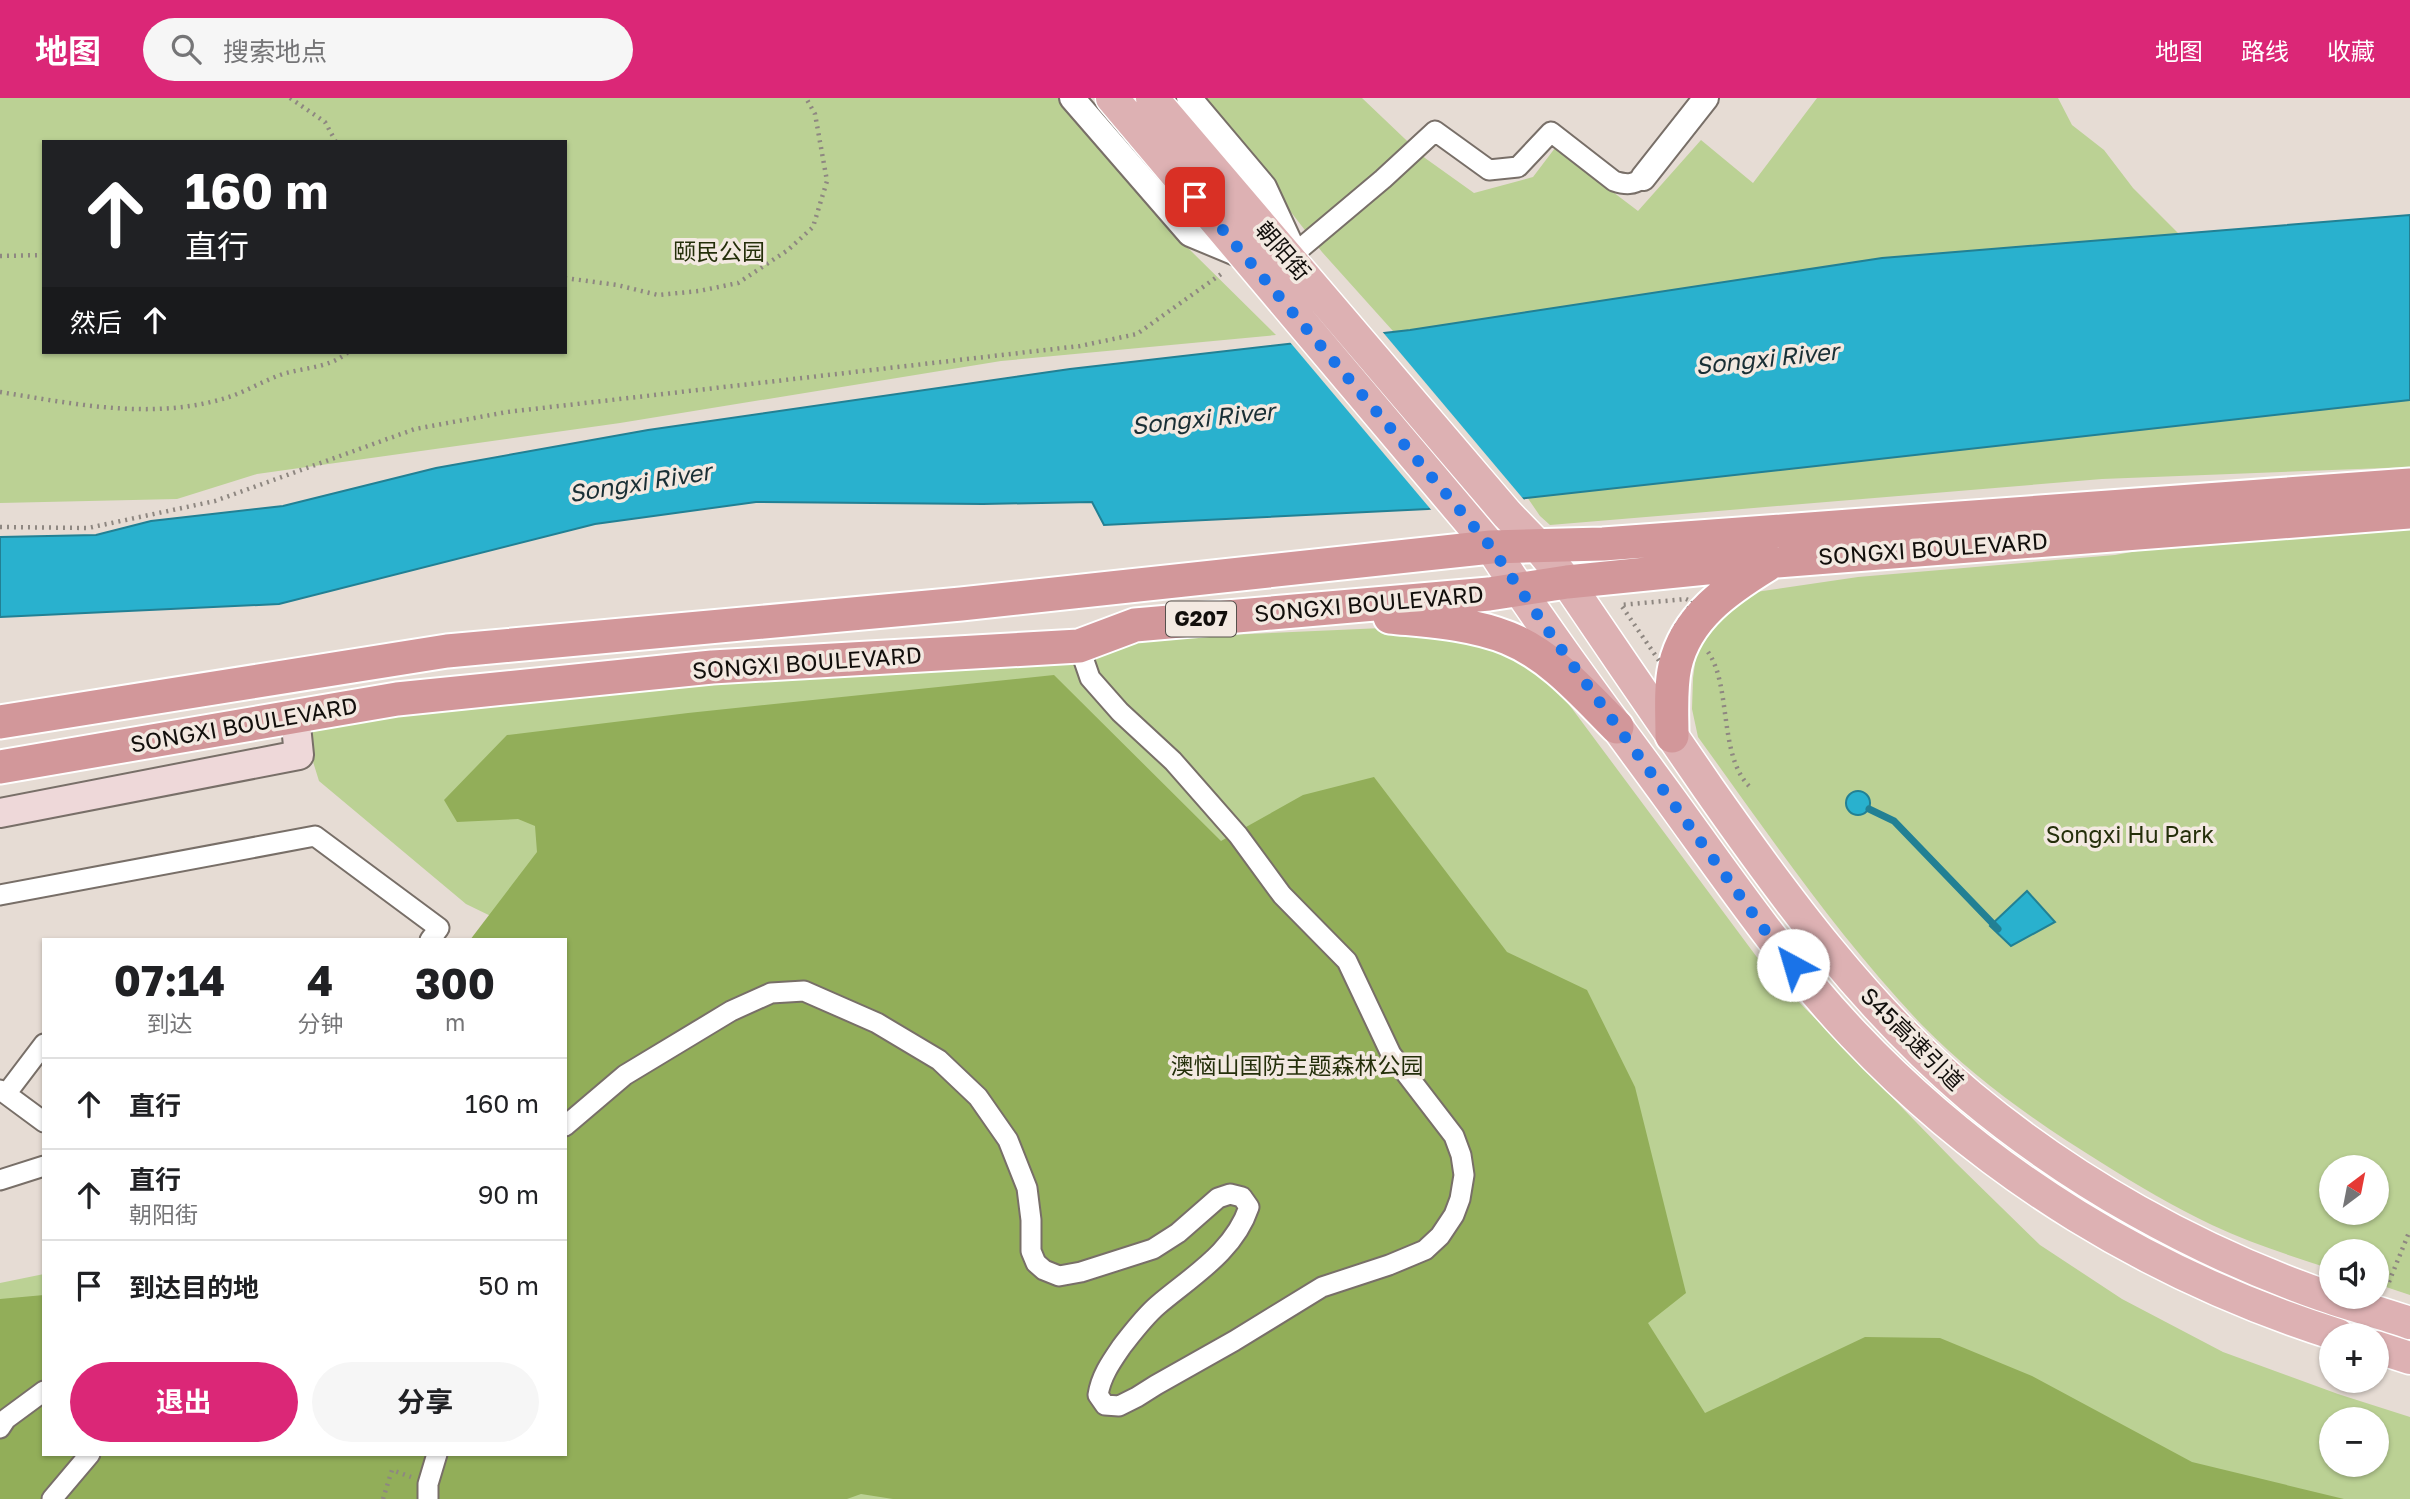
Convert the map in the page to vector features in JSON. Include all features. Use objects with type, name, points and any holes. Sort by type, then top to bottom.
[{"type":"highway","name":"SONGXI BOULEVARD","points":[[0,722],[447,651],[961,604],[1491,547],[1603,544],[2410,485]]},
{"type":"highway","name":"SONGXI BOULEVARD","points":[[0,767],[397,699],[712,667],[1079,646],[1135,625],[1519,591],[1567,582],[1776,561],[2410,512]]},
{"type":"highway","points":[[1672,736],[1675,665],[1692,628],[1716,599],[1732,586],[1776,561]]},
{"type":"highway","points":[[1318,609],[1475,628],[1508,638],[1545,660],[1618,727]]},
{"type":"main road","name":"朝阳街","points":[[1112,98],[1466,517]]},
{"type":"main road","name":"朝阳街","points":[[1152,98],[1296,263],[1507,514]]},
{"type":"main road","name":"S45高速引道","points":[[1507,514],[1567,582],[1763,867],[1826,949],[1867,995],[1942,1070],[2036,1147],[2158,1222],[2226,1256],[2321,1295],[2410,1323]]},
{"type":"main road","name":"S45高速引道","points":[[1466,517],[1491,547],[1519,591],[1767,933],[1852,1033],[1933,1112],[2017,1178],[2120,1240],[2190,1279],[2289,1320],[2319,1329]]},
{"type":"main road","points":[[0,813],[299,755],[295,716]]},
{"type":"main road","points":[[2389,1352],[2410,1358]]},
{"type":"street","points":[[1072,98],[1190,234],[1245,257]]},
{"type":"street","points":[[1189,98],[1264,187],[1296,263],[1435,131],[1489,170],[1518,167],[1550,132],[1615,181],[1625,185],[1635,184],[1643,178],[1706,98]]},
{"type":"street","points":[[567,1124],[625,1075],[731,1011],[771,993],[804,991],[877,1023],[939,1060],[978,1097],[1009,1140],[1027,1188],[1031,1251],[1036,1263],[1044,1270],[1059,1276],[1081,1272],[1153,1249],[1178,1233],[1218,1198],[1230,1194],[1242,1197],[1249,1207],[1244,1221],[1232,1239],[1209,1264],[1155,1307],[1112,1359],[1101,1380],[1098,1395],[1105,1405],[1119,1406],[1137,1398],[1156,1384],[1234,1342],[1322,1287],[1425,1250],[1448,1226],[1460,1199],[1464,1175],[1454,1136],[1391,1055],[1347,961],[1282,895],[1238,835],[1173,761],[1120,712],[1090,678],[1079,646]]},
{"type":"street","points":[[0,895],[315,836],[439,928],[432,938]]},
{"type":"street","points":[[42,1046],[3,1092],[42,1121]]},
{"type":"street","points":[[0,1180],[42,1167]]},
{"type":"street","points":[[0,1428],[6,1419],[42,1392]]},
{"type":"street","points":[[52,1499],[88,1456]]},
{"type":"street","points":[[428,1491],[435,1456]]},
{"type":"path","points":[[289,98],[326,122],[335,140]]},
{"type":"path","points":[[567,278],[617,285],[658,296],[699,291],[738,283],[788,250],[813,227],[827,181],[815,114],[806,98]]},
{"type":"path","points":[[0,256],[42,255]]},
{"type":"path","points":[[0,527],[88,528],[215,501],[415,429],[507,412],[1080,346],[1138,334],[1245,257]]},
{"type":"path","points":[[0,392],[97,407],[166,410],[228,397],[284,374],[338,361],[346,354]]},
{"type":"path","points":[[1686,599],[1693,603],[1674,629],[1662,665],[1621,605],[1686,599]]},
{"type":"path","points":[[1706,649],[1713,658],[1738,772],[1751,788]]},
{"type":"path","points":[[2389,1282],[2410,1230]]},
{"type":"path","points":[[383,1499],[391,1470],[428,1491]]},
{"type":"green space","name":"颐民公园","points":[[0,98],[1061,98],[1188,248],[1276,335],[1001,361],[620,423],[257,474],[177,499],[0,503]]},
{"type":"green space","points":[[1202,98],[1362,98],[1425,158],[1474,193],[1533,177],[1555,148],[1638,211],[1701,140],[1753,183],[1817,98],[2058,98],[2072,125],[2104,150],[2133,188],[2191,246],[1410,350],[1322,252]]},
{"type":"green space","points":[[2410,400],[2410,467],[2102,479],[1550,525],[1527,497]]},
{"type":"green space","name":"Songxi Hu Park","points":[[2410,525],[2410,1295],[2389,1288],[2389,1239],[2319,1239],[2319,1265],[2226,1232],[2142,1188],[2030,1116],[1985,1082],[1922,1025],[1862,957],[1805,885],[1698,737],[1692,709],[1697,649],[1707,629],[1749,593],[1858,577],[2115,555],[2187,542]]},
{"type":"green space","name":"澳恼山国防主题森林公园","points":[[1405,627],[1485,640],[1553,683],[1762,964],[2040,1245],[2122,1299],[2223,1352],[2319,1387],[2319,1393],[2335,1393],[2379,1407],[2319,1407],[2319,1477],[2389,1477],[2389,1410],[2410,1417],[2410,1499],[0,1499],[0,1283],[42,1274],[42,1456],[567,1456],[567,938],[558,938],[503,922],[466,904],[319,781],[297,710],[1000,645]]},
{"type":"green space","name":"澳恼山国防主题森林公园","points":[[1054,675],[1221,841],[1303,795],[1374,777],[1507,952],[1587,990],[1635,1087],[1686,1293],[1648,1323],[1705,1413],[1865,1337],[1940,1338],[2032,1376],[2192,1462],[2344,1499],[893,1499],[861,1494],[847,1499],[0,1499],[0,1299],[42,1295],[42,1456],[567,1456],[567,938],[472,938],[537,852],[535,826],[518,819],[457,822],[444,800],[507,735],[688,713]]},
{"type":"water","name":"Songxi River","points":[[2410,215],[2410,400],[1428,509],[1104,525],[1092,502],[756,502],[595,524],[279,604],[0,617],[0,537],[96,535],[151,521],[283,506],[436,468],[648,430],[1070,369],[1410,330],[1882,258]]},
{"type":"water","points":[[1858,791],[1866,795],[1870,803],[1866,811],[1858,815],[1850,811],[1846,803],[1850,795]]},
{"type":"water","points":[[2027,891],[2055,922],[2011,946],[1990,926]]},
{"type":"pier","points":[[1381,330],[1525,501],[1433,512],[1289,341]]},
{"type":"waterway","points":[[1869,809],[1894,821],[1998,929]]},
{"type":"route","points":[[1195,197],[1491,547],[1519,591],[1602,706],[1793,965]]}]
